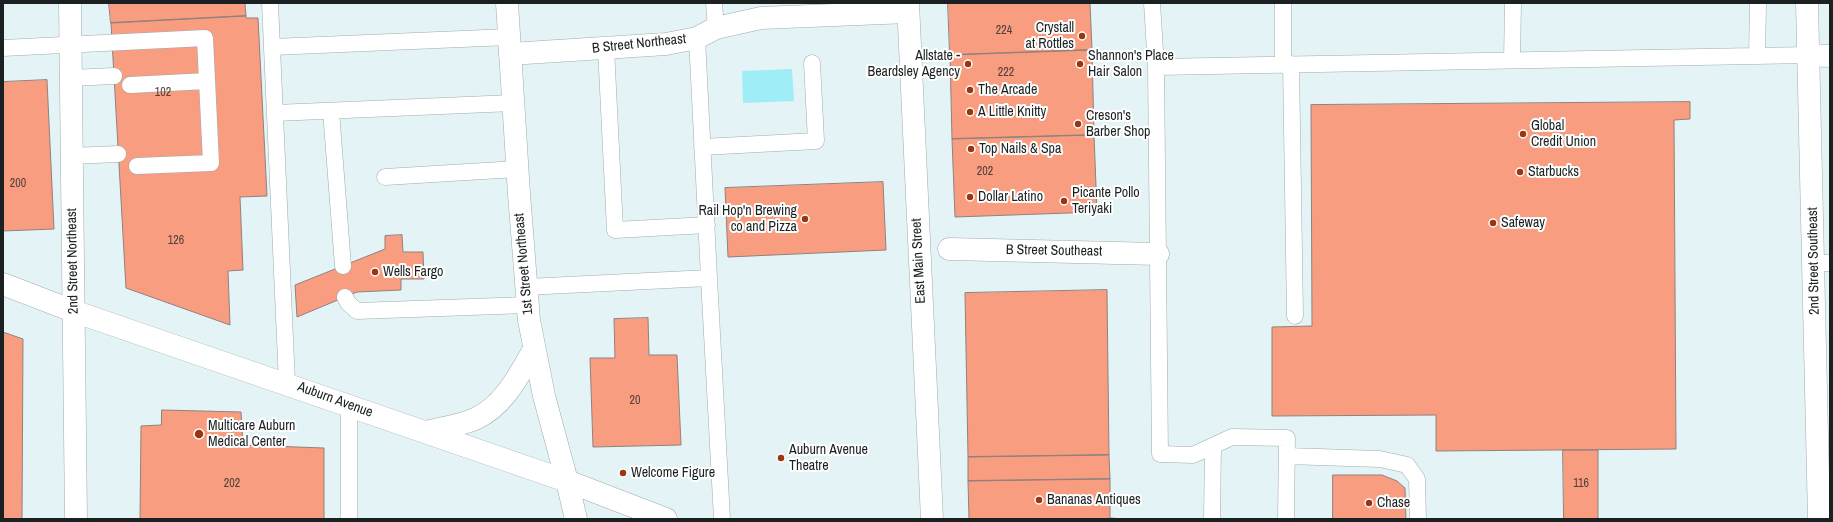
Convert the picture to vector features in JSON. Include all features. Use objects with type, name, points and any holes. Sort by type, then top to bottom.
[{"type":"street","name":"2nd Street Northeast","points":[[70,3],[76,519]]},
{"type":"street","name":"1st Street Northeast","points":[[507,3],[517,169],[527,296],[534,349],[544,396],[576,519]]},
{"type":"street","name":"2nd Street Southeast","points":[[1807,3],[1822,263],[1824,478],[1819,519]]},
{"type":"street","name":"B Street Northeast","points":[[510,46],[606,48],[666,44],[761,18],[908,8]]},
{"type":"street","name":"East Main Street","points":[[908,8],[932,519]]},
{"type":"street","points":[[1809,55],[1830,56]]},
{"type":"street","name":"B Street Southeast","points":[[949,248],[1158,254]]},
{"type":"street","name":"Auburn Avenue","points":[[3,284],[73,311],[287,383],[567,481],[666,519]]},
{"type":"street","points":[[425,432],[460,424],[476,418],[495,406],[512,387],[534,349]]},
{"type":"lane","points":[[270,3],[272,47],[267,66],[275,113],[271,147],[287,383]]},
{"type":"lane","points":[[714,3],[707,33],[702,147],[722,519]]},
{"type":"lane","points":[[1152,3],[1156,67],[1160,454],[1193,455],[1232,437],[1287,438],[1286,519]]},
{"type":"lane","points":[[1283,3],[1287,65],[1295,316]]},
{"type":"lane","points":[[1512,60],[1513,3]]},
{"type":"lane","points":[[1757,56],[1758,3]]},
{"type":"lane","points":[[3,48],[71,46],[205,38],[211,163],[137,166]]},
{"type":"lane","points":[[272,47],[510,46]]},
{"type":"lane","points":[[606,48],[615,230],[707,225]]},
{"type":"lane","points":[[1156,67],[1809,55]]},
{"type":"lane","points":[[702,147],[816,141],[812,63]]},
{"type":"lane","points":[[71,78],[114,76]]},
{"type":"lane","points":[[130,85],[207,81]]},
{"type":"lane","points":[[275,113],[513,103]]},
{"type":"lane","points":[[331,111],[343,266]]},
{"type":"lane","points":[[72,156],[118,154]]},
{"type":"lane","points":[[385,177],[517,169]]},
{"type":"lane","points":[[345,297],[348,303],[357,311],[709,278]]},
{"type":"lane","points":[[349,405],[349,519]]},
{"type":"lane","points":[[1212,519],[1213,446]]},
{"type":"lane","points":[[1287,456],[1380,459],[1407,465],[1417,479],[1418,519]]},
{"type":"shaded area","points":[[792,69],[794,101],[743,103],[742,71]]},
{"type":"building","points":[[109,3],[245,3],[246,16],[111,23]]},
{"type":"building","points":[[948,3],[1090,3],[1092,50],[950,55]]},
{"type":"building","points":[[246,16],[246,18],[258,18],[267,196],[240,197],[243,270],[228,271],[230,325],[126,288],[111,23]]},
{"type":"building","points":[[1092,50],[1094,135],[952,139],[950,55]]},
{"type":"building","points":[[47,80],[54,229],[3,231],[3,82]]},
{"type":"building","name":"Safeway","points":[[1690,102],[1690,119],[1674,120],[1676,449],[1436,451],[1436,415],[1272,416],[1272,327],[1312,326],[1311,105]]},
{"type":"building","points":[[1094,135],[1097,212],[955,217],[952,139]]},
{"type":"building","name":"Rail Hop'n Brewing co and Pizza","points":[[883,182],[886,250],[728,257],[725,188]]},
{"type":"building","name":"Wells Fargo","points":[[402,235],[403,252],[423,252],[424,279],[401,279],[401,290],[357,292],[297,317],[295,285],[385,249],[385,236]]},
{"type":"building","points":[[1107,290],[1109,455],[968,457],[965,293]]},
{"type":"building","points":[[648,318],[649,355],[677,355],[681,445],[593,447],[590,358],[615,358],[614,319]]},
{"type":"building","points":[[3,332],[23,339],[22,519],[3,519]]},
{"type":"building","points":[[162,410],[241,412],[243,445],[324,448],[324,519],[140,519],[141,426],[161,425]]},
{"type":"building","points":[[1563,450],[1598,450],[1598,519],[1564,519]]},
{"type":"building","points":[[1109,455],[1110,479],[968,481],[968,457]]},
{"type":"building","name":"Chase","points":[[1333,475],[1382,475],[1397,481],[1405,488],[1406,519],[1333,519]]},
{"type":"building","name":"Bananas Antiques","points":[[1110,479],[1110,518],[1124,519],[969,519],[968,481]]},
{"type":"place","name":"Crystall at Rottles","points":[[1082,36]]},
{"type":"place","name":"Allstate - Beardsley Agency","points":[[968,64]]},
{"type":"place","name":"Shannon's Place Hair Salon","points":[[1080,64]]},
{"type":"place","name":"The Arcade","points":[[970,90]]},
{"type":"place","name":"A Little Knitty","points":[[970,112]]},
{"type":"place","name":"Creson's Barber Shop","points":[[1078,124]]},
{"type":"place","name":"Global Credit Union","points":[[1523,134]]},
{"type":"place","name":"Top Nails & Spa","points":[[971,149]]},
{"type":"place","name":"Starbucks","points":[[1520,172]]},
{"type":"place","name":"Dollar Latino","points":[[970,197]]},
{"type":"place","name":"Picante Pollo Teriyaki","points":[[1064,201]]},
{"type":"place","name":"Rail Hop'n Brewing co and Pizza","points":[[805,219]]},
{"type":"place","name":"Safeway","points":[[1493,223]]},
{"type":"place","name":"Wells Fargo","points":[[375,272]]},
{"type":"place","name":"Multicare Auburn Medical Center","points":[[199,434]]},
{"type":"place","name":"Auburn Avenue Theatre","points":[[781,458]]},
{"type":"place","name":"Welcome Figure","points":[[623,473]]},
{"type":"place","name":"Bananas Antiques","points":[[1039,500]]},
{"type":"place","name":"Chase","points":[[1369,503]]}]
